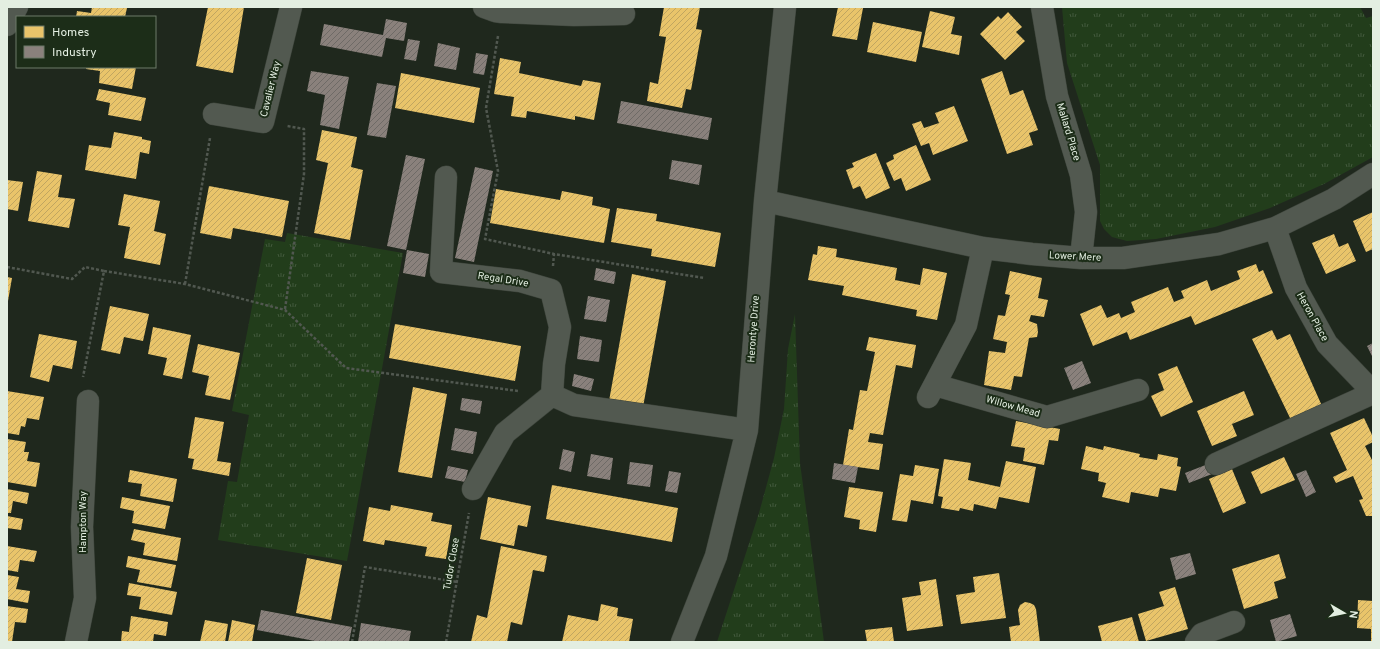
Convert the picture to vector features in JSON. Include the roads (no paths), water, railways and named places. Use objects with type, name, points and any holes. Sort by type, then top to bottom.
[{"type":"street","points":[[7,25],[17,7]]},
{"type":"street","name":"Cavalier Way","points":[[214,114],[263,122],[291,7]]},
{"type":"street","name":"Herontye Drive","points":[[682,642],[716,556],[747,430],[765,201],[786,7]]},
{"type":"street","name":"Mallard Place","points":[[1042,7],[1057,96],[1081,175],[1086,212],[1081,258]]},
{"type":"street","points":[[493,9],[574,15],[624,14]]},
{"type":"street","name":"Lower Mere","points":[[765,201],[984,248],[1081,258],[1123,258],[1211,245],[1275,228],[1334,199],[1373,174]]},
{"type":"street","name":"Regal Drive","points":[[446,177],[442,272],[520,281],[551,290],[560,327],[554,364],[552,395]]},
{"type":"street","name":"Heron Place","points":[[1275,228],[1296,288],[1327,344],[1373,392]]},
{"type":"street","name":"Willow Mead","points":[[984,248],[966,325],[931,392],[1047,417],[1138,390]]},
{"type":"street","points":[[1216,464],[1373,392]]},
{"type":"street","points":[[473,489],[505,433],[552,395],[574,405],[747,430]]},
{"type":"street","name":"Hampton Way","points":[[76,642],[85,598],[82,527],[88,401]]},
{"type":"street","points":[[1196,642],[1202,634],[1234,622]]}]
